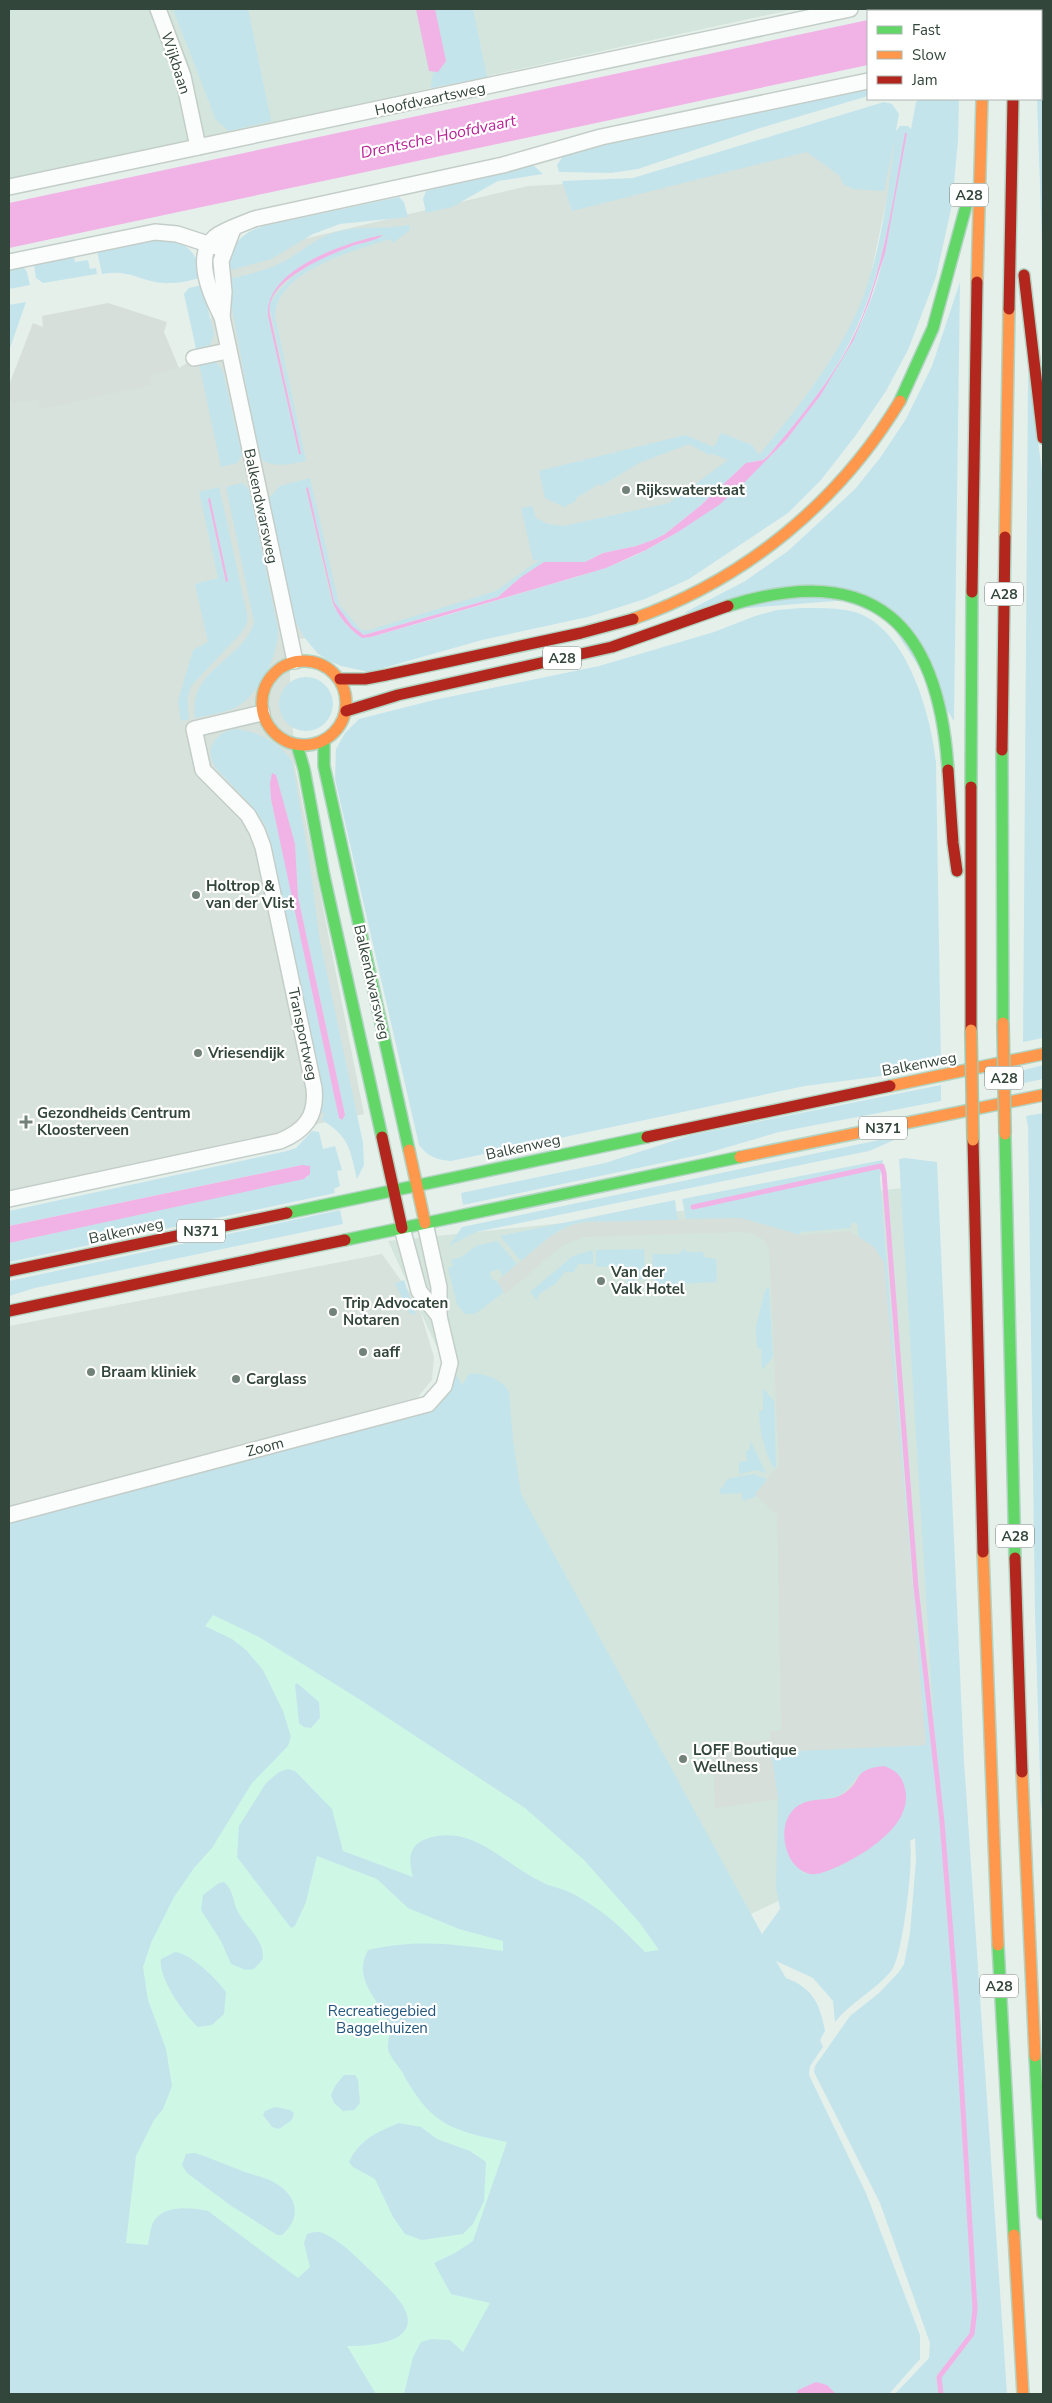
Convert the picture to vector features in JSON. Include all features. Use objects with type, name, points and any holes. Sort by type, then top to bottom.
[{"type":"main road","name":"A28","points":[[982,100],[979,158],[971,696],[971,1030],[984,1558],[999,1980],[1023,2394]]},
{"type":"main road","name":"A28","points":[[1013,100],[1002,721],[1003,1023],[1019,1708],[1028,1937],[1043,2214]]},
{"type":"main road","name":"A28","points":[[340,679],[365,679],[420,668],[606,627],[661,609],[741,568],[804,520],[858,464],[895,410],[926,348],[948,282],[979,158]]},
{"type":"main road","name":"A28","points":[[1012,166],[1043,438]]},
{"type":"main road","name":"A28","points":[[346,711],[371,701],[416,690],[614,646],[674,628],[729,607],[781,592],[827,591],[860,599],[880,610],[900,627],[919,648],[938,693],[945,730],[952,848],[971,936]]},
{"type":"main road","points":[[295,661],[308,661],[322,665],[340,679],[347,700],[346,711],[338,729],[324,741],[310,745],[297,745],[283,740],[274,733],[262,713],[262,700],[269,681],[282,667],[295,661]]},
{"type":"main road","name":"Balkendwarsweg","points":[[324,741],[324,766],[425,1223]]},
{"type":"main road","name":"Balkendwarsweg","points":[[297,745],[304,769],[326,885],[393,1190]]},
{"type":"main road","name":"Balkenweg","points":[[9,1271],[1043,1054]]},
{"type":"main road","name":"N371","points":[[9,1311],[1043,1095]]},
{"type":"main road","name":"Zoom","points":[[393,1190],[402,1228]]},
{"type":"main road","name":"A28","points":[[1028,1937],[1039,1878]]},
{"type":"street","name":"Wijkbaan","points":[[158,9],[183,76],[198,147]]},
{"type":"street","name":"Hoofdvaartsweg","points":[[9,187],[850,9]]},
{"type":"street","points":[[209,244],[217,235],[254,219],[503,165],[601,137],[867,81]]},
{"type":"street","points":[[9,262],[155,232],[177,234],[224,249],[232,229]]},
{"type":"street","name":"Balkendwarsweg","points":[[209,244],[206,259],[207,280],[211,294],[222,317]]},
{"type":"street","name":"Balkendwarsweg","points":[[224,249],[221,261],[224,292],[222,317],[295,661]]},
{"type":"street","points":[[194,358],[228,351]]},
{"type":"street","name":"Transportweg","points":[[9,1199],[280,1141],[302,1130],[308,1122],[314,1110],[314,1088],[263,847],[257,830],[248,815],[203,770],[194,729],[262,713]]},
{"type":"street","name":"Zoom","points":[[9,1515],[428,1404],[444,1386],[450,1364],[439,1316],[439,1287],[425,1223]]},
{"type":"street","name":"Zoom","points":[[402,1228],[420,1291],[439,1316]]},
{"type":"shaded area","points":[[9,9],[795,9],[9,180]]},
{"type":"shaded area","points":[[879,116],[898,147],[868,287],[844,346],[782,432],[760,455],[673,509],[502,590],[366,633],[288,640],[295,767],[364,1114],[9,1190],[9,404],[179,368],[195,358],[236,255],[528,186],[625,181]]},
{"type":"shaded area","points":[[108,303],[167,322],[164,332],[179,368],[149,375],[151,385],[40,409],[37,399],[9,404],[9,385],[33,323],[43,327],[42,316]]},
{"type":"shaded area","points":[[913,1187],[950,1819],[707,1935],[388,1241]]},
{"type":"shaded area","points":[[741,1218],[800,1235],[850,1231],[874,1247],[884,1262],[926,1745],[771,1752],[778,1799],[715,1808],[712,1743],[770,1740],[770,1731],[781,1730],[777,1515],[755,1494],[779,1465],[769,1249],[764,1240],[752,1233],[740,1232],[584,1237],[563,1245],[505,1294],[497,1281],[551,1236],[572,1225],[587,1222]]},
{"type":"shaded area","points":[[382,1254],[418,1304],[434,1357],[432,1380],[418,1397],[9,1509],[9,1326]]},
{"type":"green space","points":[[173,9],[248,9],[271,121],[229,131],[216,120]]},
{"type":"green space","points":[[435,9],[473,9],[487,77],[431,88],[433,73],[441,69],[446,61]]},
{"type":"green space","points":[[1042,72],[1043,274],[1037,100],[1042,100]]},
{"type":"green space","points":[[867,87],[867,96],[760,128],[638,169],[611,173],[559,172],[557,165],[563,156],[603,145]]},
{"type":"green space","points":[[918,100],[959,100],[958,140],[952,205],[936,277],[908,350],[886,391],[856,435],[821,480],[788,513],[689,579],[645,599],[588,617],[482,640],[369,672],[341,666],[318,654],[304,637],[296,623],[268,499],[280,486],[310,478],[339,604],[360,629],[366,631],[496,591],[539,560],[533,560],[521,508],[532,506],[536,518],[548,524],[563,526],[669,503],[728,460],[713,454],[709,455],[689,444],[639,463],[601,486],[599,484],[576,498],[576,501],[564,507],[545,498],[539,471],[685,435],[714,447],[721,433],[752,445],[758,454],[761,453],[816,382],[840,345],[860,305],[878,244],[895,138],[884,191],[853,189],[843,184],[840,176],[807,152],[572,211],[562,181],[633,178],[884,102],[892,104],[899,114],[896,131],[900,126],[908,126],[911,129]],"holes":[[[887,232],[880,272],[874,292],[849,348],[810,408],[771,455],[749,477],[701,516],[675,533],[635,556],[608,567],[371,637],[364,637],[358,634],[340,616],[330,595],[306,488],[308,488],[334,602],[352,626],[364,635],[498,597],[521,577],[544,562],[585,562],[603,553],[636,546],[653,540],[665,534],[700,506],[746,463],[763,460],[767,457],[817,395],[851,341],[870,295]]]},
{"type":"green space","points":[[533,165],[543,174],[498,181],[452,207],[426,213],[423,199],[426,191]]},
{"type":"green space","points":[[399,197],[404,202],[408,217],[340,224],[313,234],[271,259],[228,271],[229,259],[233,248],[244,235],[252,230]]},
{"type":"green space","points":[[409,225],[410,230],[393,243],[390,239],[338,256],[320,265],[288,287],[279,300],[275,316],[306,461],[276,465],[259,458],[227,279],[276,265],[333,233],[351,229]],"holes":[[[384,235],[341,250],[317,261],[295,275],[270,304],[270,300],[279,285],[293,272],[311,260],[350,244]],[[269,307],[301,453],[299,453],[268,316]]]},
{"type":"green space","points":[[156,239],[175,242],[188,248],[196,259],[202,277],[185,282],[166,283],[155,282],[124,273],[102,274],[97,251]]},
{"type":"green space","points":[[74,256],[75,262],[88,260],[90,269],[96,268],[97,274],[43,283],[36,278],[34,265]]},
{"type":"green space","points":[[23,266],[27,272],[30,285],[9,289],[9,269]]},
{"type":"green space","points":[[960,282],[954,721],[874,598],[684,613],[745,581],[788,551],[855,489],[880,458],[906,419],[932,366]]},
{"type":"green space","points":[[202,285],[214,334],[210,345],[196,349],[184,294],[189,288]]},
{"type":"green space","points":[[26,302],[9,351],[9,305]]},
{"type":"green space","points":[[213,361],[219,365],[223,372],[242,455],[237,463],[221,467],[199,364]]},
{"type":"green space","points":[[1028,372],[1043,477],[1043,1038],[1023,1042]]},
{"type":"green space","points":[[242,483],[249,489],[278,629],[275,650],[272,661],[261,683],[246,700],[228,710],[195,718],[195,701],[200,687],[208,676],[240,646],[254,622],[226,487]]},
{"type":"green space","points":[[219,487],[247,614],[247,623],[242,632],[191,686],[187,699],[189,719],[181,721],[178,701],[193,650],[208,642],[195,584],[218,578],[199,492]],"holes":[[[210,498],[228,581],[226,582],[208,499]]]},
{"type":"green space","points":[[801,608],[848,610],[873,621],[889,635],[902,654],[922,698],[929,721],[936,762],[941,1064],[889,1075],[805,1086],[451,1161],[441,1160],[429,1155],[419,1145],[335,779],[336,749],[345,733],[359,719],[434,700],[599,666],[714,632],[755,616],[777,610]]},
{"type":"green space","points":[[301,677],[311,677],[321,681],[329,689],[333,704],[329,719],[321,727],[311,731],[301,731],[291,727],[283,719],[279,709],[279,699],[283,689],[291,681]]},
{"type":"green space","points":[[233,729],[242,730],[266,738],[281,748],[292,761],[310,865],[319,936],[363,1143],[364,1165],[357,1179],[344,1138],[322,1120],[325,1114],[321,1112],[322,1086],[268,832],[256,811],[220,773],[211,757],[214,741]],"holes":[[[276,775],[295,844],[298,897],[345,1115],[341,1120],[271,799],[270,783]]]},
{"type":"green space","points":[[1043,1065],[1043,1079],[1024,1083],[1024,1070]]},
{"type":"green space","points":[[941,1085],[941,1101],[779,1132],[704,1154],[463,1205],[461,1193],[605,1163],[691,1135]]},
{"type":"green space","points":[[1043,1113],[1043,1797],[1041,1810],[1035,1612],[1028,1127],[1026,1116]]},
{"type":"green space","points":[[312,1131],[319,1132],[323,1149],[335,1146],[342,1170],[337,1171],[340,1186],[334,1189],[335,1193],[9,1262],[9,1243],[308,1177],[302,1165],[9,1226],[9,1211],[287,1151],[296,1148]]},
{"type":"green space","points":[[908,1134],[869,1151],[476,1232],[449,1246],[462,1227]]},
{"type":"green space","name":"Recreatiegebied Baggelhuizen","points":[[899,1159],[937,1162],[964,1761],[1007,2394],[895,2394],[929,2358],[930,2343],[880,2203],[814,2072],[815,2066],[850,2016],[879,1993],[904,1964],[910,1933],[916,1860],[915,1838],[910,1841],[909,1886],[900,1946],[892,1970],[879,1984],[848,2008],[835,2022],[833,2001],[813,1978],[776,1961],[786,1978],[809,1992],[818,2005],[825,2031],[820,2040],[823,2047],[810,2066],[809,2075],[866,2193],[920,2335],[920,2359],[889,2394],[9,2394],[9,1515],[428,1404],[450,1363],[462,1385],[469,1374],[481,1374],[492,1377],[502,1383],[509,1392],[513,1440],[521,1494],[762,1934],[780,1909],[776,1887],[778,1799],[771,1752],[925,1745],[919,1675],[857,1223],[851,1223],[851,1228],[800,1232],[800,1235],[741,1218],[686,1219],[682,1199],[883,1160],[880,1177],[912,1583],[939,1808]],"holes":[[[861,1772],[815,1874],[804,1873],[791,1860],[805,1802],[838,1796],[848,1788]]]},
{"type":"green space","points":[[675,1200],[679,1231],[652,1232],[595,1222],[574,1224],[552,1235],[521,1261],[500,1236]]},
{"type":"green space","points":[[340,1210],[343,1224],[35,1288],[9,1296],[9,1281]]},
{"type":"green space","points":[[497,1241],[517,1264],[502,1277],[500,1269],[490,1272],[492,1280],[497,1281],[504,1292],[475,1314],[465,1314],[457,1304],[448,1268],[453,1266],[451,1260],[461,1257],[476,1246]]},
{"type":"green space","points":[[644,1249],[645,1279],[634,1279],[634,1283],[627,1283],[626,1266],[596,1267],[596,1250]]},
{"type":"green space","points":[[684,1249],[688,1252],[703,1252],[704,1257],[716,1259],[717,1282],[654,1285],[652,1254],[679,1254]]},
{"type":"green space","points":[[593,1250],[593,1264],[578,1264],[574,1272],[565,1272],[555,1284],[539,1294],[537,1300],[530,1292],[573,1256]]},
{"type":"green space","points":[[404,1280],[416,1315],[409,1313],[395,1283]]},
{"type":"green space","points":[[769,1287],[773,1357],[762,1370],[761,1348],[757,1348],[756,1326],[765,1290]]},
{"type":"green space","points":[[763,1388],[774,1401],[776,1468],[773,1467],[764,1446],[761,1433],[759,1411],[763,1411]]},
{"type":"green space","points":[[750,1440],[765,1473],[756,1470],[739,1474],[739,1462],[747,1461],[746,1451],[750,1449]]},
{"type":"green space","points":[[753,1474],[767,1479],[761,1491],[752,1498],[742,1500],[742,1493],[720,1494],[720,1488],[723,1487],[727,1479]]},
{"type":"sand","points":[[213,1615],[259,1637],[359,1699],[525,1808],[584,1860],[639,1922],[659,1950],[645,1952],[614,1922],[579,1897],[542,1882],[487,1848],[458,1836],[426,1839],[415,1846],[410,1860],[413,1877],[343,1851],[332,1809],[295,1771],[288,1769],[279,1772],[266,1783],[239,1826],[237,1857],[291,1928],[295,1926],[306,1902],[317,1856],[377,1879],[408,1908],[459,1929],[503,1941],[503,1951],[436,1944],[386,1947],[368,1950],[364,1961],[365,1981],[389,2026],[389,2052],[412,2090],[423,2104],[433,2114],[456,2129],[507,2142],[473,2241],[455,2253],[434,2263],[451,2294],[490,2303],[463,2352],[450,2340],[431,2339],[421,2342],[413,2357],[404,2394],[376,2394],[347,2346],[376,2344],[396,2338],[404,2332],[407,2325],[405,2309],[382,2282],[350,2252],[325,2234],[314,2232],[307,2234],[304,2243],[310,2267],[298,2278],[208,2211],[185,2208],[169,2210],[156,2218],[151,2227],[148,2245],[126,2243],[136,2156],[154,2120],[163,2109],[172,2086],[166,2049],[148,2000],[143,1967],[151,1943],[174,1897],[194,1868],[212,1848],[252,1783],[288,1746],[291,1737],[283,1711],[263,1670],[246,1650],[232,1639],[205,1626]],"holes":[[[297,1683],[319,1702],[320,1718],[311,1728],[304,1727],[299,1723],[295,1685]],[[224,1882],[227,1885],[240,1916],[260,1945],[263,1959],[254,1969],[246,1970],[231,1964],[221,1941],[201,1910],[203,1895],[219,1883]],[[175,1952],[181,1953],[195,1962],[210,1974],[226,1992],[224,2014],[212,2025],[198,2027],[173,1995],[161,1967],[161,1959]],[[344,2075],[355,2075],[358,2080],[360,2103],[354,2110],[343,2111],[334,2103],[331,2095],[335,2086]],[[275,2107],[290,2110],[294,2113],[292,2120],[279,2129],[272,2127],[263,2115],[265,2111]],[[399,2123],[421,2127],[437,2139],[470,2151],[486,2162],[484,2201],[473,2224],[463,2234],[422,2240],[405,2234],[393,2217],[375,2179],[353,2167],[349,2162],[358,2147],[370,2137]],[[195,2153],[267,2179],[284,2189],[290,2196],[294,2203],[294,2219],[282,2235],[277,2235],[230,2205],[187,2173],[182,2165],[186,2154]]]},
{"type":"water","points":[[416,9],[435,9],[446,61],[438,72],[429,71]]},
{"type":"water","points":[[1043,9],[1043,23],[1042,10],[916,10]]},
{"type":"water","name":"Drentsche Hoofdvaart","points":[[867,20],[867,65],[9,248],[9,203]]},
{"type":"water","points":[[905,133],[907,133],[885,253],[869,303],[853,341],[820,396],[786,440],[745,482],[719,505],[646,550],[606,568],[371,637],[362,638],[345,622],[333,603],[306,488],[308,487],[334,602],[352,626],[364,635],[498,597],[521,577],[544,562],[585,562],[603,553],[636,546],[653,540],[665,534],[700,506],[746,463],[763,460],[767,457],[817,395],[843,356],[856,330],[867,304],[883,248]]},
{"type":"water","points":[[383,235],[313,263],[286,281],[276,291],[270,303],[270,315],[301,454],[299,454],[268,316],[270,299],[279,284],[310,260],[349,244]]},
{"type":"water","points":[[210,498],[228,581],[226,582],[208,499]]},
{"type":"water","points":[[272,773],[276,775],[295,844],[298,897],[345,1115],[342,1120],[339,1118],[271,799],[270,783]]},
{"type":"water","points":[[302,1165],[310,1166],[310,1174],[304,1179],[9,1243],[9,1226]]},
{"type":"water","points":[[884,1766],[898,1774],[905,1789],[906,1802],[902,1815],[894,1826],[872,1847],[837,1867],[814,1874],[804,1872],[798,1868],[786,1849],[784,1832],[788,1817],[792,1811],[806,1802],[839,1796],[849,1789],[866,1770]]},
{"type":"water","points":[[816,2382],[827,2385],[836,2394],[796,2394],[798,2390]]},
{"type":"waterway","points":[[693,1207],[876,1167],[882,1166],[884,1173],[916,1587],[942,1822],[957,2009],[975,2309],[972,2334],[939,2377],[941,2394]]},
{"type":"traffic: fast","points":[[900,401],[933,328],[969,195]]},
{"type":"traffic: fast","points":[[728,606],[779,594],[823,592],[860,599],[890,616],[913,642],[931,677],[942,720],[948,770]]},
{"type":"traffic: fast","points":[[971,787],[972,592]]},
{"type":"traffic: fast","points":[[324,741],[324,766],[409,1150]]},
{"type":"traffic: fast","points":[[297,745],[304,769],[324,876],[382,1137]]},
{"type":"traffic: fast","points":[[1002,750],[1003,1023]]},
{"type":"traffic: fast","points":[[1005,1134],[1015,1558]]},
{"type":"traffic: fast","points":[[287,1213],[647,1137]]},
{"type":"traffic: fast","points":[[345,1240],[740,1157]]},
{"type":"traffic: fast","points":[[998,1945],[1014,2235]]},
{"type":"traffic: fast","points":[[1035,2056],[1043,2214]]},
{"type":"traffic: slow","points":[[977,282],[982,100]]},
{"type":"traffic: slow","points":[[1005,537],[1009,309]]},
{"type":"traffic: slow","points":[[633,619],[674,603],[713,583],[751,560],[786,533],[818,504],[848,472],[876,438],[900,401]]},
{"type":"traffic: slow","points":[[304,661],[320,664],[334,673],[343,687],[346,703],[343,719],[334,733],[320,742],[304,745],[288,742],[274,733],[265,719],[262,703],[265,687],[274,673],[288,664],[304,661]]},
{"type":"traffic: slow","points":[[1003,1023],[1005,1134]]},
{"type":"traffic: slow","points":[[971,1030],[973,1140]]},
{"type":"traffic: slow","points":[[890,1086],[1043,1054]]},
{"type":"traffic: slow","points":[[740,1157],[1043,1095]]},
{"type":"traffic: slow","points":[[409,1150],[425,1223]]},
{"type":"traffic: slow","points":[[983,1552],[998,1945]]},
{"type":"traffic: slow","points":[[1022,1772],[1035,2056]]},
{"type":"traffic: slow","points":[[1014,2235],[1023,2394]]},
{"type":"traffic: jam","points":[[1009,309],[1013,100]]},
{"type":"traffic: jam","points":[[1024,275],[1043,438]]},
{"type":"traffic: jam","points":[[972,592],[977,282]]},
{"type":"traffic: jam","points":[[1002,750],[1005,537]]},
{"type":"traffic: jam","points":[[346,711],[398,695],[612,647],[728,606]]},
{"type":"traffic: jam","points":[[340,679],[365,679],[386,675],[581,633],[633,619]]},
{"type":"traffic: jam","points":[[948,770],[957,871]]},
{"type":"traffic: jam","points":[[971,787],[971,1030]]},
{"type":"traffic: jam","points":[[647,1137],[890,1086]]},
{"type":"traffic: jam","points":[[382,1137],[402,1228]]},
{"type":"traffic: jam","points":[[973,1140],[983,1552]]},
{"type":"traffic: jam","points":[[9,1271],[287,1213]]},
{"type":"traffic: jam","points":[[9,1311],[345,1240]]},
{"type":"traffic: jam","points":[[1015,1558],[1022,1772]]},
{"type":"place","name":"Rijkswaterstaat","points":[[626,490]]},
{"type":"place","name":"Holtrop & van der Vlist","points":[[196,895]]},
{"type":"place","name":"Vriesendijk","points":[[198,1053]]},
{"type":"place","name":"Gezondheids Centrum Kloosterveen","points":[[26,1122]]},
{"type":"place","name":"Van der Valk Hotel","points":[[601,1281]]},
{"type":"place","name":"Trip Advocaten Notaren","points":[[333,1312]]},
{"type":"place","name":"aaff","points":[[363,1352]]},
{"type":"place","name":"Braam kliniek","points":[[91,1372]]},
{"type":"place","name":"Carglass","points":[[236,1379]]},
{"type":"place","name":"LOFF Boutique Wellness","points":[[683,1759]]}]
